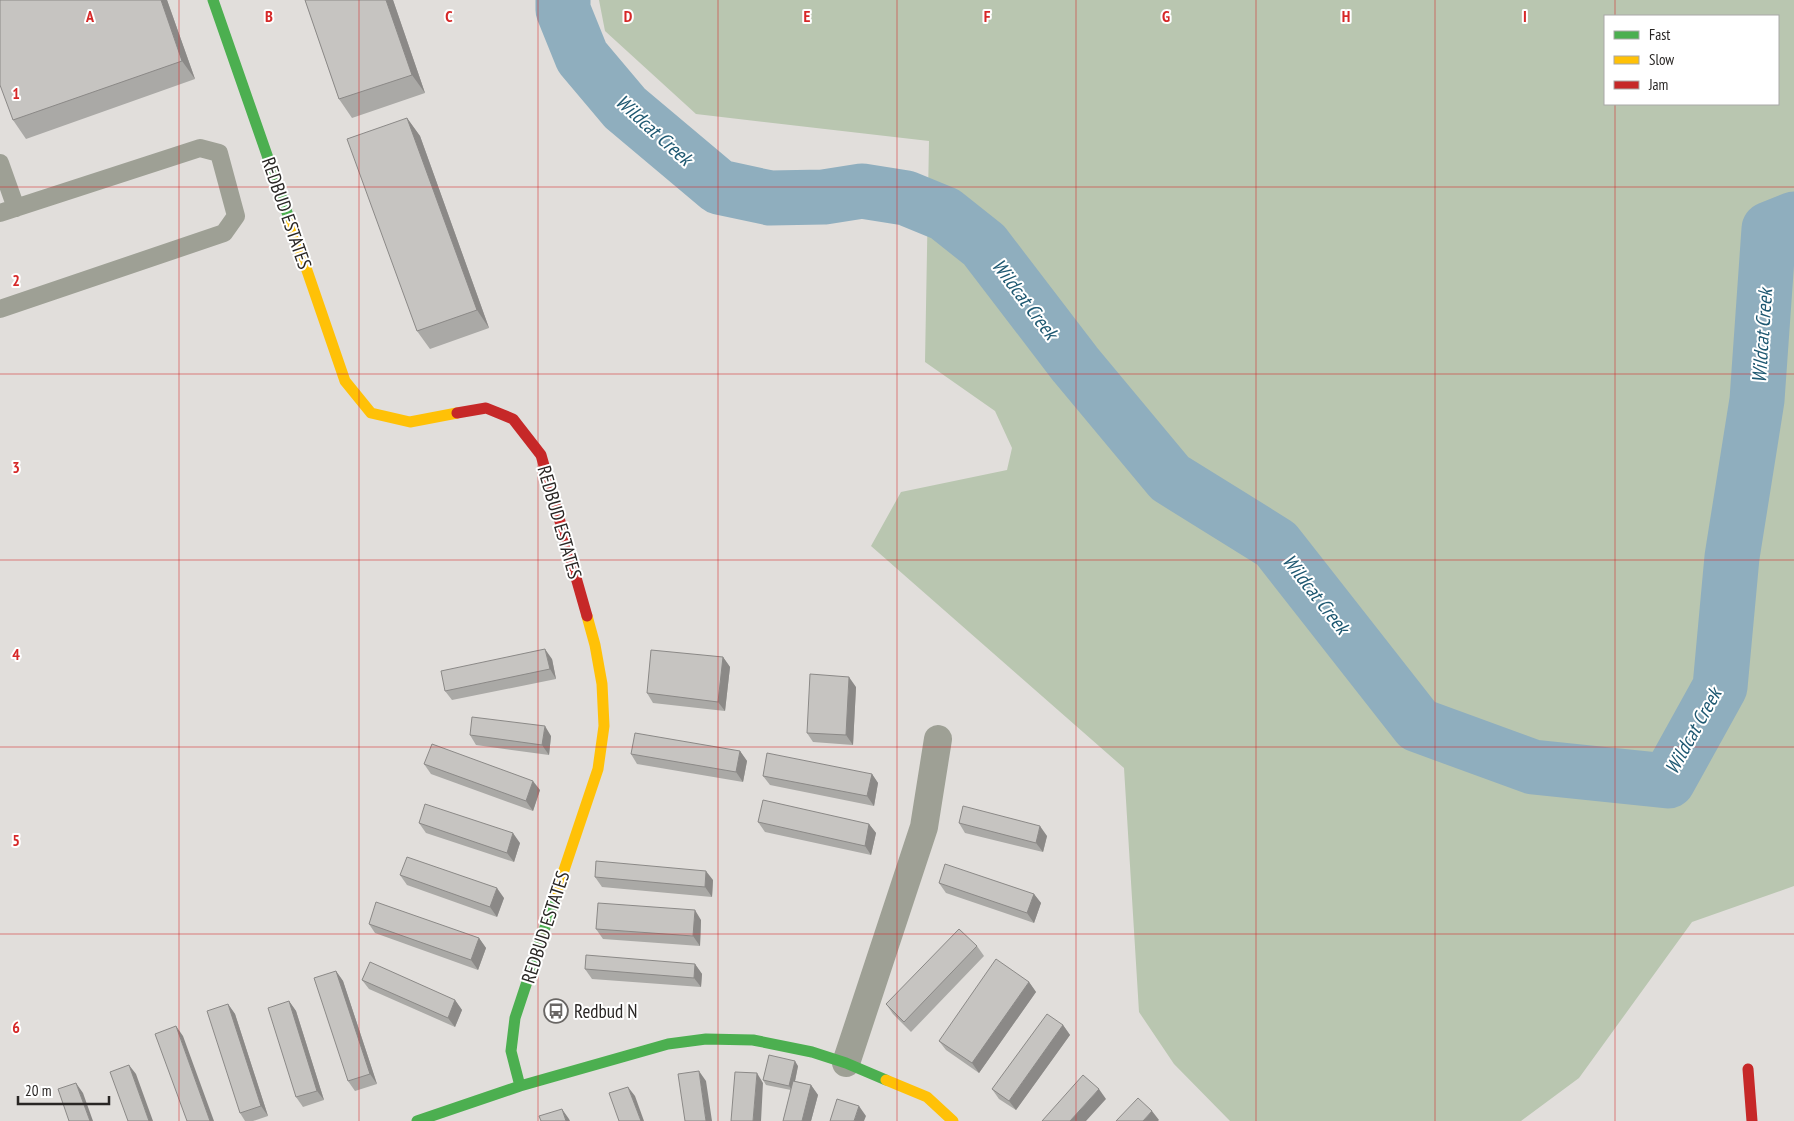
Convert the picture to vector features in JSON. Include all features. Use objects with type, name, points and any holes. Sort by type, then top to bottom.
[{"type":"street","name":"REDBUD ESTATES","points":[[213,0],[345,381],[371,412],[410,422],[486,408],[513,419],[541,455],[595,645],[602,684],[604,726],[598,769],[515,1018],[510,1050],[520,1086]]},
{"type":"street","points":[[846,1063],[924,827],[938,739]]},
{"type":"street","points":[[417,1121],[520,1086],[668,1044],[706,1039],[753,1040],[812,1052],[846,1063],[927,1097],[952,1121]]},
{"type":"street","points":[[1748,1069],[1752,1121]]},
{"type":"lane","points":[[0,163],[8,211],[200,148],[219,153],[236,216],[224,233],[0,309]]},
{"type":"green space","points":[[599,0],[1794,0],[1794,886],[1692,922],[1579,1078],[1521,1121],[1230,1121],[1174,1064],[1139,1012],[1124,768],[871,546],[901,492],[1007,470],[1012,448],[995,411],[925,362],[929,141],[696,114],[605,31]]},
{"type":"building","points":[[0,0],[161,0],[182,61],[13,120],[0,85]]},
{"type":"building","points":[[305,0],[386,0],[412,75],[339,99]]},
{"type":"building","points":[[407,118],[477,310],[417,331],[347,139]]},
{"type":"building","points":[[545,649],[550,669],[445,691],[441,671]]},
{"type":"building","points":[[651,650],[723,657],[718,702],[647,693]]},
{"type":"building","points":[[810,674],[849,677],[846,735],[807,733]]},
{"type":"building","points":[[472,717],[545,726],[542,745],[470,735]]},
{"type":"building","points":[[635,733],[740,751],[736,772],[631,754]]},
{"type":"building","points":[[432,744],[533,781],[526,801],[424,764]]},
{"type":"building","points":[[767,753],[872,774],[867,796],[763,776]]},
{"type":"building","points":[[763,800],[869,824],[865,846],[758,822]]},
{"type":"building","points":[[425,804],[513,833],[507,853],[419,823]]},
{"type":"building","points":[[963,806],[1040,826],[1036,843],[959,823]]},
{"type":"building","points":[[407,857],[497,888],[490,907],[400,875]]},
{"type":"building","points":[[596,861],[706,871],[705,887],[595,877]]},
{"type":"building","points":[[945,864],[1034,894],[1027,913],[939,883]]},
{"type":"building","points":[[376,902],[479,938],[471,960],[369,924]]},
{"type":"building","points":[[598,903],[695,910],[693,936],[596,929]]},
{"type":"building","points":[[959,929],[977,946],[904,1022],[886,1004]]},
{"type":"building","points":[[586,955],[695,964],[694,978],[585,969]]},
{"type":"building","points":[[996,959],[1029,982],[972,1063],[939,1041]]},
{"type":"building","points":[[370,962],[455,1000],[448,1018],[362,980]]},
{"type":"building","points":[[336,971],[370,1074],[348,1081],[314,978]]},
{"type":"building","points":[[289,1001],[317,1091],[296,1097],[268,1008]]},
{"type":"building","points":[[228,1004],[261,1106],[240,1113],[207,1011]]},
{"type":"building","points":[[1047,1014],[1063,1025],[1009,1101],[992,1089]]},
{"type":"building","points":[[176,1026],[210,1121],[187,1121],[155,1034]]},
{"type":"building","points":[[769,1055],[795,1061],[789,1086],[763,1080]]},
{"type":"building","points":[[129,1065],[149,1121],[128,1121],[110,1072]]},
{"type":"building","points":[[699,1071],[706,1121],[685,1121],[678,1074]]},
{"type":"building","points":[[735,1072],[757,1073],[753,1121],[731,1121]]},
{"type":"building","points":[[1083,1075],[1099,1089],[1070,1121],[1042,1121]]},
{"type":"building","points":[[793,1081],[811,1085],[802,1121],[783,1121]]},
{"type":"building","points":[[76,1083],[90,1121],[69,1121],[58,1089]]},
{"type":"building","points":[[628,1087],[641,1121],[619,1121],[609,1093]]},
{"type":"building","points":[[1138,1098],[1152,1111],[1143,1121],[1116,1121]]},
{"type":"building","points":[[837,1099],[859,1106],[854,1121],[830,1121]]},
{"type":"building","points":[[562,1109],[566,1121],[541,1121],[539,1116]]},
{"type":"waterway","name":"Wildcat Creek","points":[[563,0],[563,10],[582,57],[625,108],[719,187],[770,198],[824,197],[862,191],[906,198],[945,214],[984,245],[1075,364],[1170,478],[1276,544],[1418,725],[1533,767],[1668,781],[1720,687],[1732,557],[1757,400],[1769,229],[1794,219]]},
{"type":"traffic: fast","points":[[213,0],[291,224]]},
{"type":"traffic: fast","points":[[520,1086],[511,1051],[515,1018],[556,894]]},
{"type":"traffic: fast","points":[[417,1121],[520,1086],[668,1044],[706,1039],[753,1040],[812,1052],[846,1063],[886,1080]]},
{"type":"traffic: slow","points":[[291,224],[345,381],[371,413],[410,422],[457,413]]},
{"type":"traffic: slow","points":[[556,894],[598,769],[604,726],[602,684],[595,645],[587,616]]},
{"type":"traffic: slow","points":[[886,1080],[927,1097],[953,1121]]},
{"type":"traffic: jam","points":[[457,413],[486,408],[513,419],[541,455],[587,616]]},
{"type":"traffic: jam","points":[[1748,1069],[1752,1121]]},
{"type":"place","name":"Redbud N","points":[[556,1011]]}]
